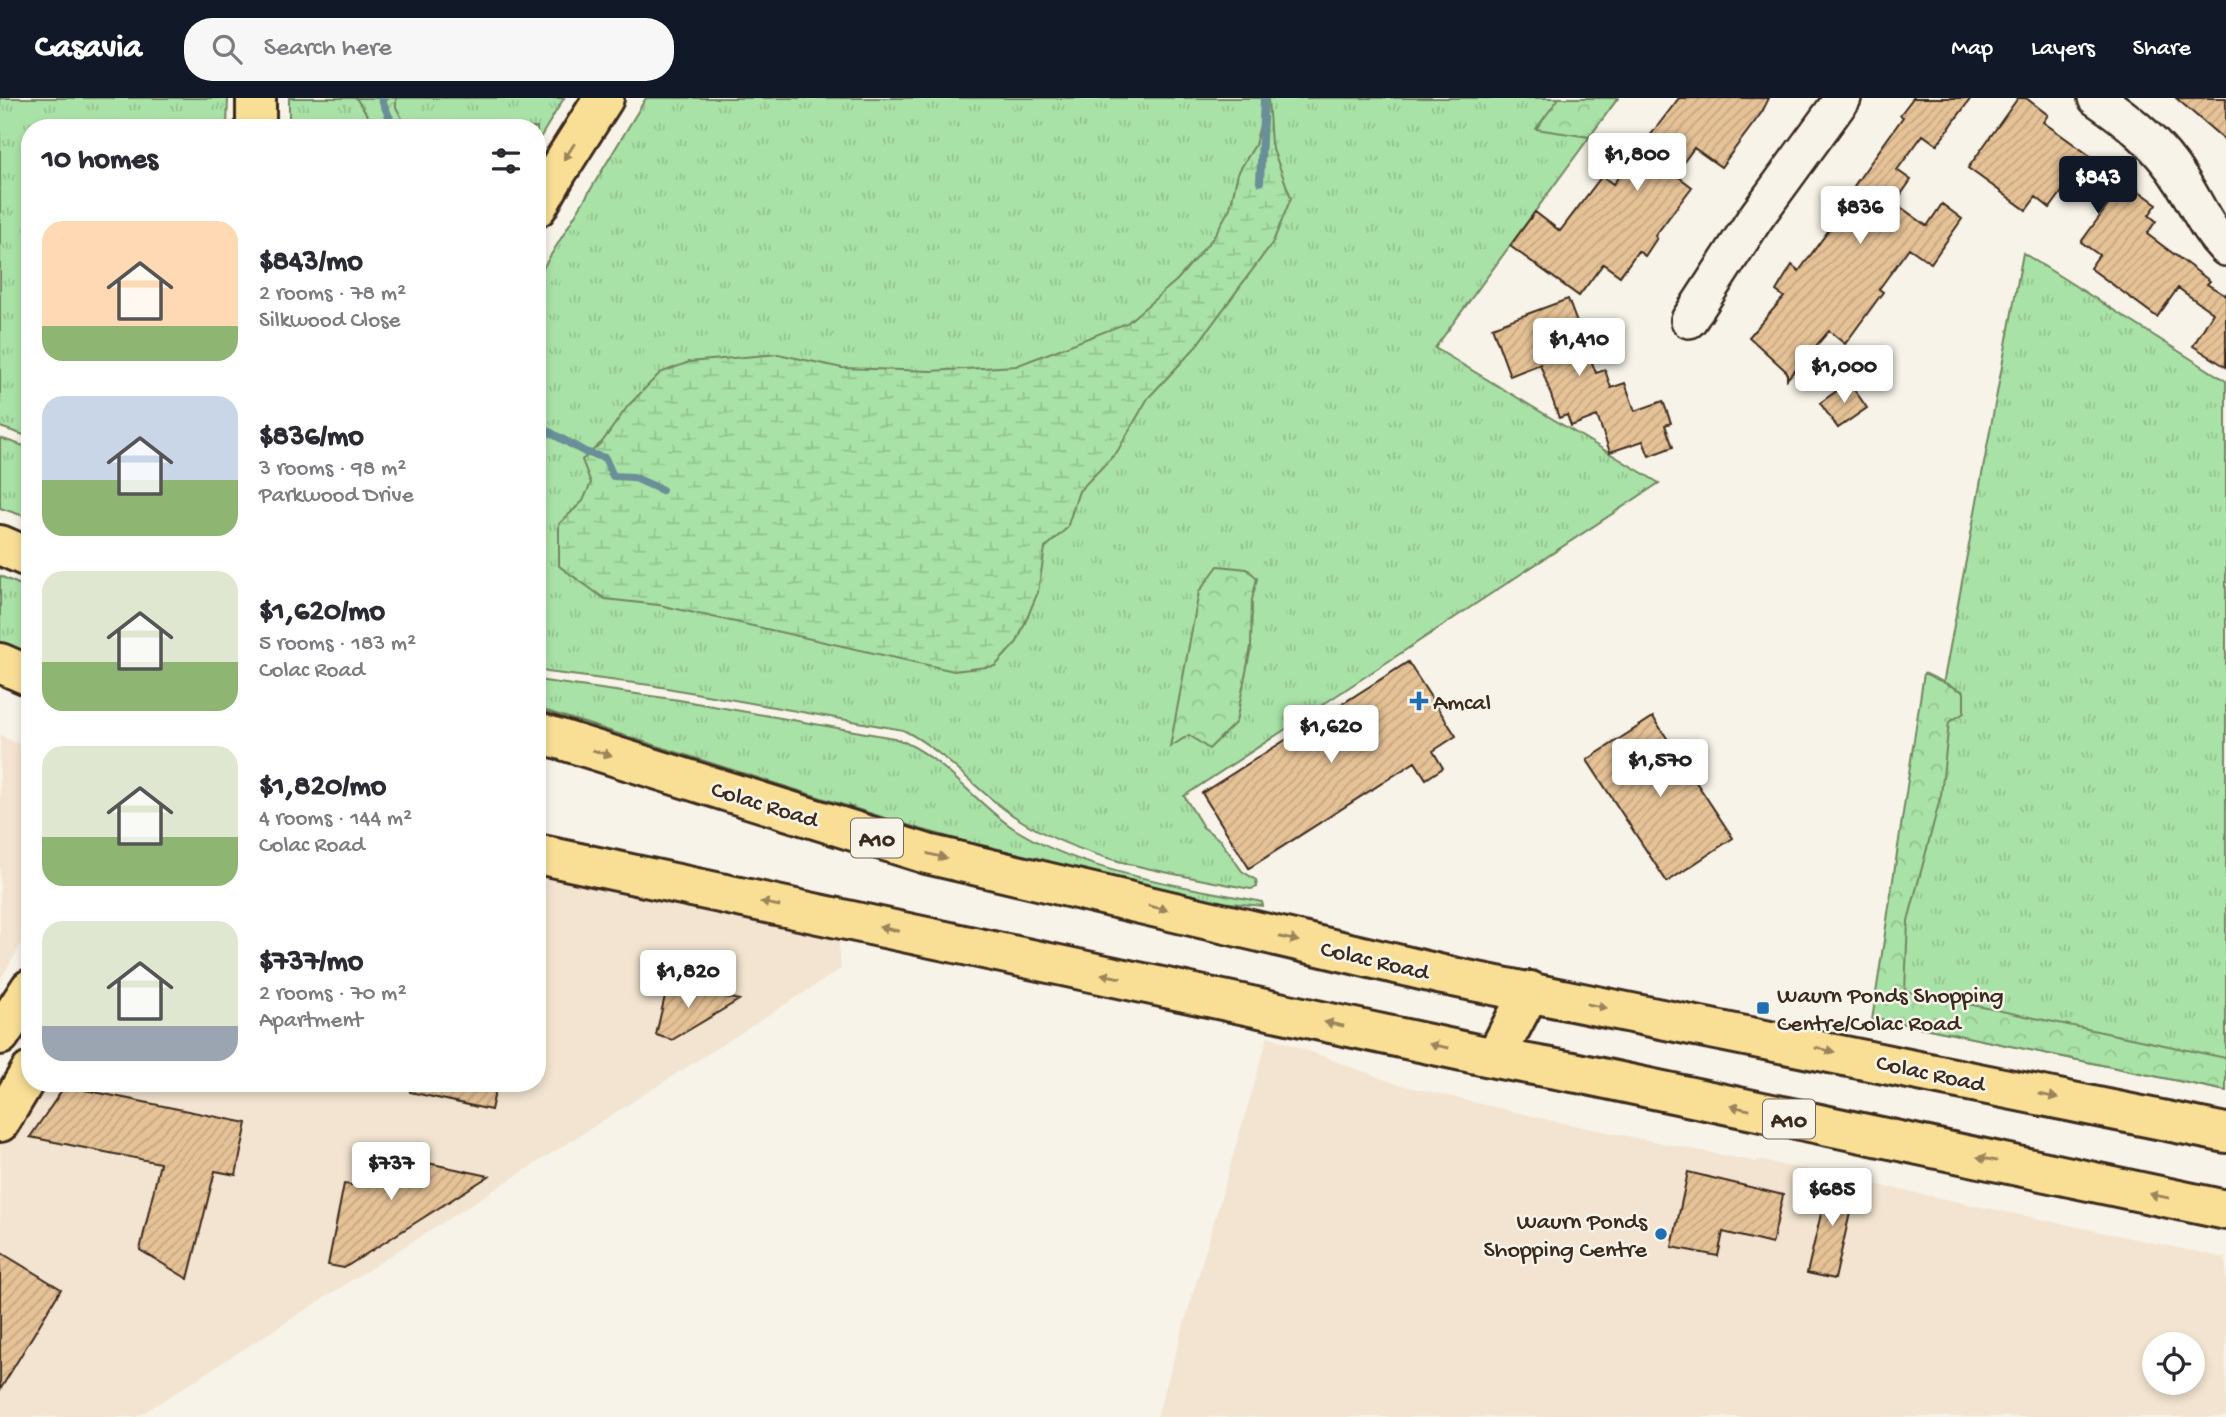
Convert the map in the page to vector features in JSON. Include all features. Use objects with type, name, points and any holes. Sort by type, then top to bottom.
[{"type":"main road","points":[[256,98],[256,119]]},
{"type":"main road","points":[[546,190],[604,98]]},
{"type":"main road","points":[[0,526],[21,530]]},
{"type":"main road","points":[[0,545],[21,554]]},
{"type":"main road","points":[[0,663],[21,672]]},
{"type":"main road","name":"Colac Road","points":[[546,735],[927,854],[1443,975],[2226,1133]]},
{"type":"main road","name":"A10","points":[[546,856],[2226,1210]]},
{"type":"main road","points":[[1510,1061],[1530,992]]},
{"type":"main road","points":[[0,1035],[21,1003]]},
{"type":"main road","points":[[0,1122],[21,1087]]},
{"type":"street","points":[[1689,320],[1754,220],[1843,98]]},
{"type":"street","points":[[2096,98],[2148,137],[2182,181],[2203,221],[2226,247]]},
{"type":"shaded area","points":[[0,735],[21,746],[21,945],[0,980]]},
{"type":"shaded area","points":[[546,856],[837,918],[841,969],[137,1417],[0,1417],[0,1122],[23,1092],[546,1092]]},
{"type":"shaded area","name":"Waurn Ponds Shopping Centre","points":[[1268,1036],[1397,1084],[1562,1123],[1757,1162],[1758,1160],[2226,1258],[2226,1417],[1157,1417]]},
{"type":"green space","points":[[0,98],[228,98],[227,119],[21,119],[21,434],[0,427]]},
{"type":"green space","points":[[289,98],[564,98],[546,128],[546,119],[289,119]]},
{"type":"green space","points":[[356,98],[396,98],[396,107],[402,119],[370,119]]},
{"type":"green space","points":[[646,98],[1618,98],[1435,348],[1659,483],[1184,796],[1203,827],[1220,840],[1242,871],[1256,880],[1257,887],[1251,889],[1131,864],[1072,846],[1002,808],[934,749],[903,730],[650,685],[546,672],[546,263]]},
{"type":"green space","points":[[1261,98],[1268,98],[1271,144],[1291,198],[1273,242],[1193,350],[1148,398],[1117,452],[1079,491],[1067,528],[1045,548],[1038,592],[1017,642],[995,666],[954,671],[659,605],[605,599],[559,566],[559,524],[583,501],[591,483],[582,460],[602,442],[628,406],[660,373],[689,362],[778,354],[842,368],[931,371],[1016,366],[1127,323],[1177,280],[1213,238],[1230,208],[1238,173],[1255,145],[1262,117]]},
{"type":"green space","points":[[1559,98],[1618,98],[1589,137],[1536,129]]},
{"type":"green space","points":[[2023,253],[2226,381],[2226,1091],[1881,1019]]},
{"type":"green space","points":[[0,438],[21,445],[21,515],[0,508]]},
{"type":"green space","points":[[1218,566],[1247,569],[1257,578],[1252,600],[1251,647],[1236,722],[1209,749],[1189,735],[1170,747],[1199,592]]},
{"type":"green space","points":[[0,576],[21,585],[21,653],[0,644]]},
{"type":"green space","points":[[1924,673],[1964,692],[1964,713],[1949,722],[1941,795],[1908,921],[1905,991],[2226,1058],[2226,1091],[1881,1019],[1872,1020]]},
{"type":"green space","points":[[546,681],[679,700],[894,738],[927,755],[998,817],[1041,844],[1071,857],[1134,876],[1262,902],[1263,906],[1197,900],[1036,861],[920,829],[546,711]]},
{"type":"building","points":[[1679,98],[1769,98],[1762,112],[1721,167],[1694,148],[1675,174],[1692,187],[1655,236],[1657,238],[1645,256],[1638,251],[1620,276],[1603,264],[1579,296],[1510,246],[1535,212],[1560,231],[1602,176],[1613,184]]},
{"type":"building","points":[[1913,98],[1971,98],[1937,145],[1923,135],[1897,170],[1911,180],[1895,203],[1927,226],[1942,204],[1962,219],[1931,263],[1909,248],[1879,289],[1883,292],[1845,344],[1829,331],[1787,379],[1787,372],[1749,337],[1784,297],[1776,291],[1792,265],[1799,271],[1858,190],[1854,186],[1903,117],[1900,115]]},
{"type":"building","points":[[2018,98],[2026,98],[2048,115],[2043,122],[2157,204],[2149,215],[2156,221],[2147,234],[2210,281],[2207,284],[2226,294],[2226,367],[2193,346],[2213,313],[2178,288],[2157,317],[2090,268],[2099,255],[2081,242],[2108,205],[2072,178],[2050,208],[2036,197],[2026,210],[1968,168]]},
{"type":"building","points":[[2176,98],[2226,98],[2226,141]]},
{"type":"building","points":[[1568,299],[1596,373],[1605,370],[1611,388],[1625,383],[1635,411],[1663,401],[1671,423],[1665,425],[1673,447],[1649,456],[1643,441],[1610,452],[1597,416],[1571,426],[1567,415],[1559,418],[1540,364],[1510,376],[1492,327]]},
{"type":"building","points":[[1849,382],[1867,408],[1838,428],[1820,403]]},
{"type":"building","points":[[1408,662],[1456,736],[1433,751],[1443,768],[1426,779],[1415,762],[1249,868],[1202,793]]},
{"type":"building","points":[[1653,717],[1733,838],[1667,882],[1587,760]]},
{"type":"building","points":[[668,983],[739,1000],[672,1040],[656,1035]]},
{"type":"building","points":[[61,1092],[95,1092],[247,1123],[236,1175],[215,1171],[188,1279],[140,1250],[160,1163],[30,1137]]},
{"type":"building","points":[[410,1092],[495,1092],[491,1110]]},
{"type":"building","points":[[366,1150],[489,1176],[344,1268],[328,1265],[344,1184],[358,1186]]},
{"type":"building","points":[[1688,1172],[1783,1195],[1772,1244],[1723,1232],[1718,1256],[1672,1247]]},
{"type":"building","points":[[1830,1176],[1857,1182],[1835,1279],[1807,1273]]},
{"type":"building","points":[[0,1252],[61,1289],[0,1390]]},
{"type":"waterway","points":[[381,98],[390,119]]},
{"type":"waterway","points":[[1260,182],[1264,98]]},
{"type":"waterway","points":[[546,430],[585,452],[605,458],[613,476],[633,477],[662,490]]},
{"type":"place","name":"Amcal","points":[[1419,701]]},
{"type":"place","name":"Waurn Ponds Shopping Centre/Colac Road","points":[[1763,1008]]},
{"type":"place","name":"Waurn Ponds Shopping Centre","points":[[1661,1234]]}]
